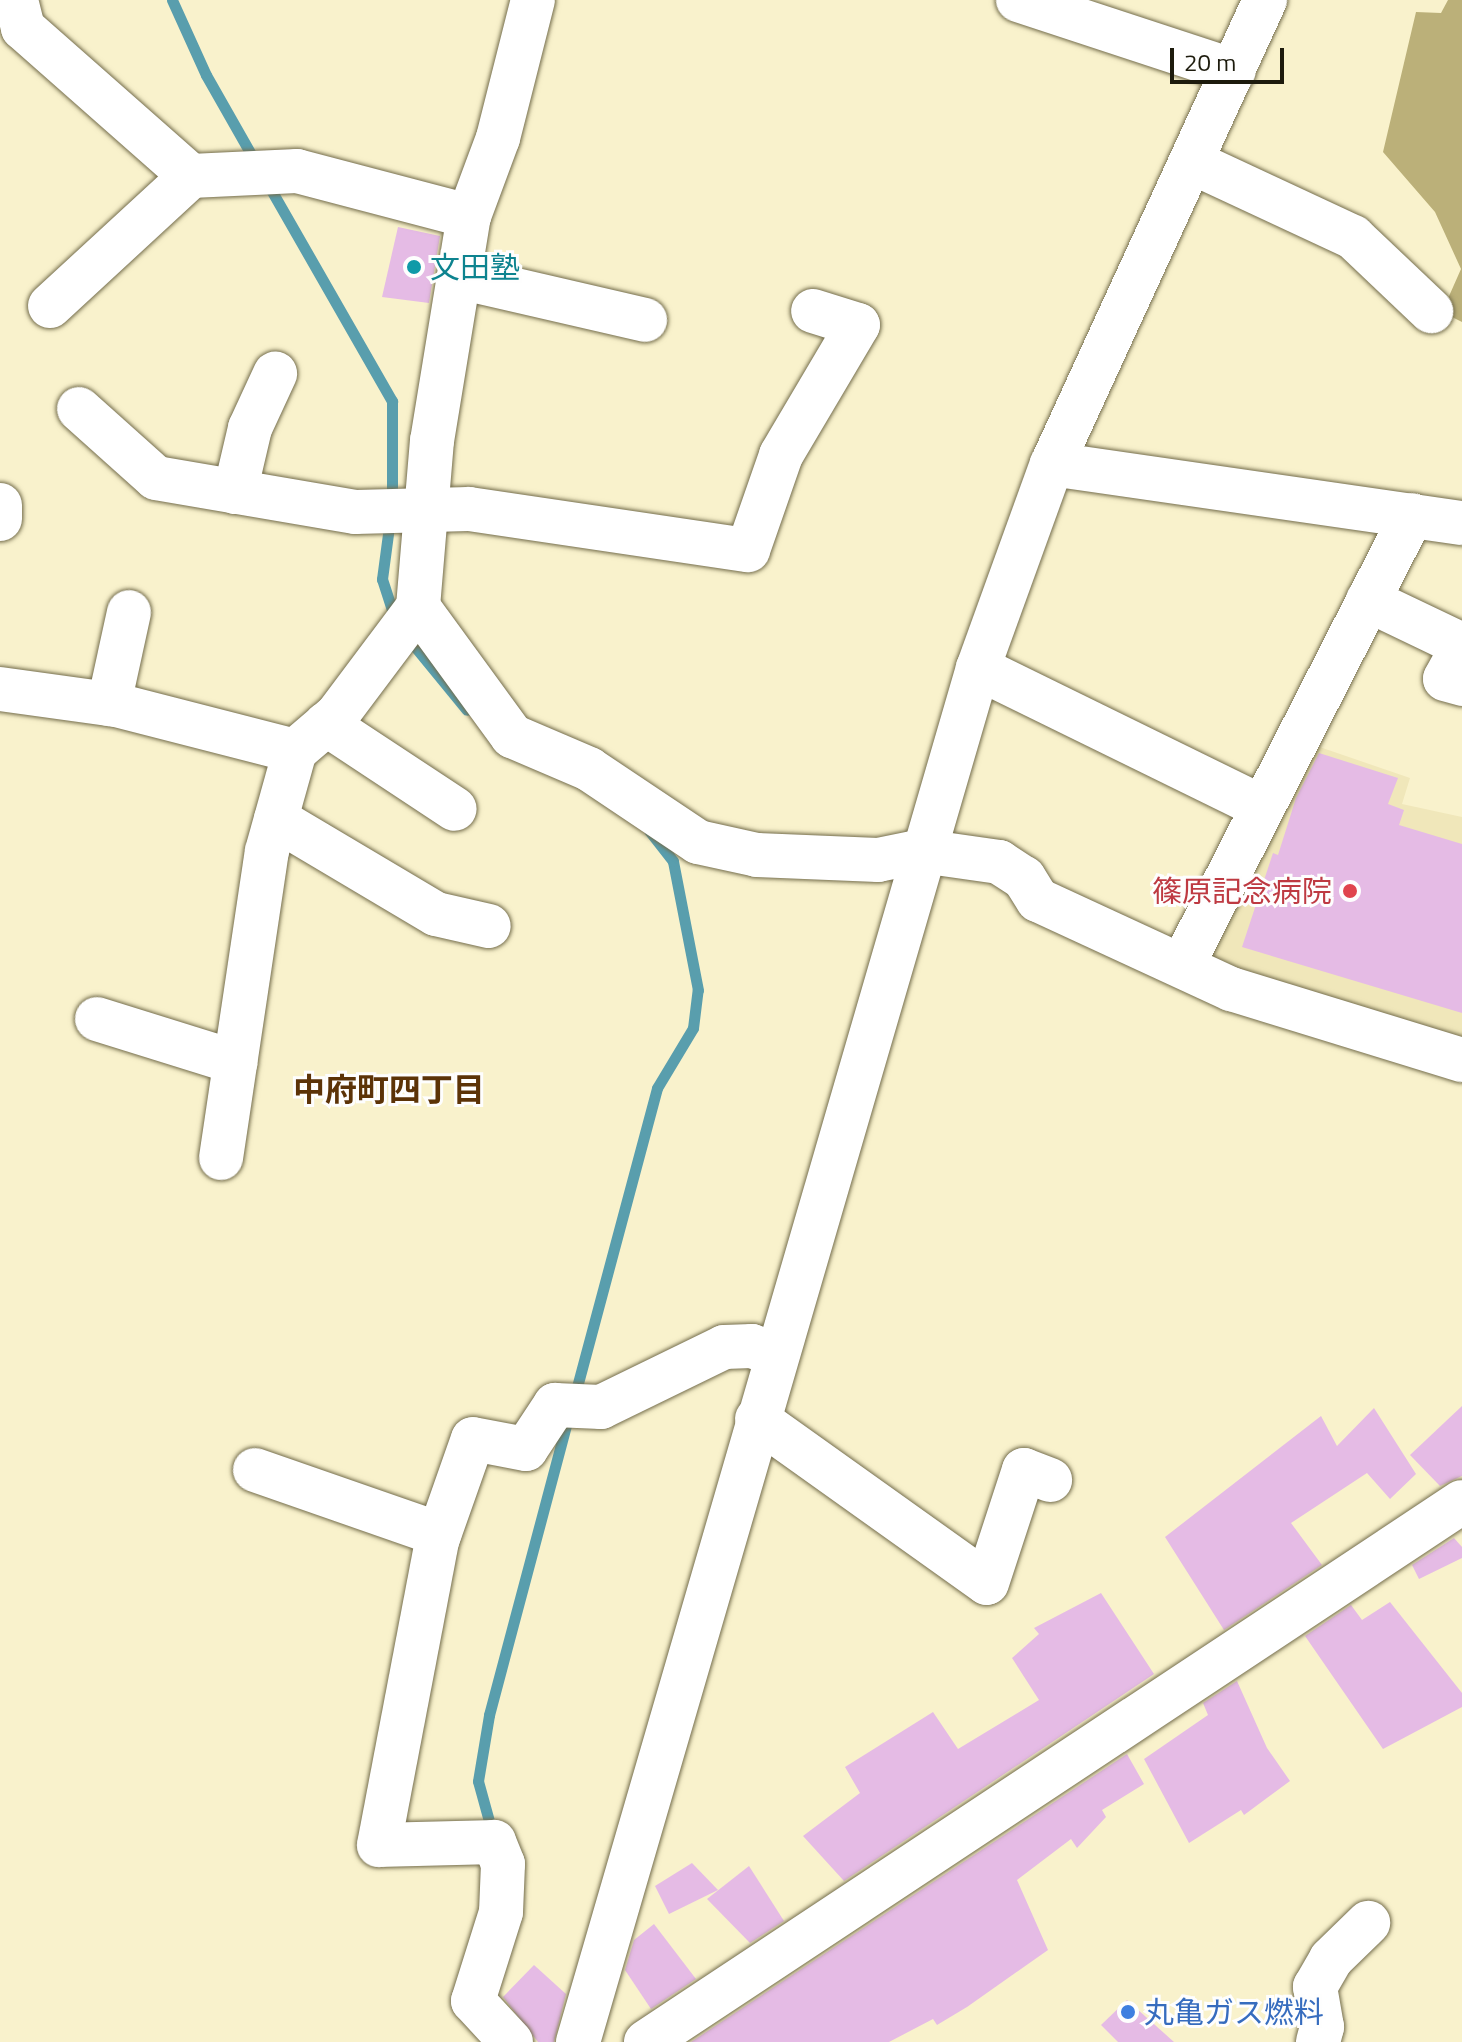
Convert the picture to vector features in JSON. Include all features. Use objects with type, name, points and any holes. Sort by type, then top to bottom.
[{"type":"street","points":[[221,1158],[276,819],[311,738],[408,621],[408,511],[459,277],[469,216],[498,138],[533,0]]},
{"type":"street","points":[[1018,0],[1234,71]]},
{"type":"street","points":[[578,2042],[922,851],[978,668],[1052,464],[1265,0]]},
{"type":"street","points":[[13,22],[191,176]]},
{"type":"street","points":[[1192,162],[1353,237],[1431,311]]},
{"type":"street","points":[[50,306],[191,176],[288,172],[469,216]]},
{"type":"street","points":[[459,277],[645,320]]},
{"type":"street","points":[[79,409],[156,478],[235,492],[408,511],[469,509],[748,550],[781,455],[858,325],[813,311]]},
{"type":"street","points":[[235,492],[250,428],[275,374]]},
{"type":"street","points":[[1052,464],[1462,523]]},
{"type":"street","points":[[0,505],[0,519]]},
{"type":"street","points":[[1182,966],[1412,515]]},
{"type":"street","points":[[1368,600],[1462,646],[1445,679],[1462,684]]},
{"type":"street","points":[[109,704],[129,612]]},
{"type":"street","points":[[408,621],[512,736],[589,769],[698,842],[757,855],[878,860],[922,851],[999,862],[1024,878],[1038,900],[1231,989],[1462,1060]]},
{"type":"street","points":[[978,668],[1262,807]]},
{"type":"street","points":[[0,689],[311,738],[455,809]]},
{"type":"street","points":[[276,819],[436,914],[489,926]]},
{"type":"street","points":[[97,1019],[235,1062]]},
{"type":"street","points":[[511,2042],[473,2001],[501,1912],[503,1864],[494,1842],[379,1845],[439,1534],[473,1439],[526,1449],[568,1407],[601,1407],[724,1347],[752,1346],[776,1355]]},
{"type":"street","points":[[757,1419],[987,1583],[1024,1470],[1050,1480]]},
{"type":"street","points":[[255,1470],[439,1534]]},
{"type":"street","points":[[646,2042],[1462,1502]]},
{"type":"street","points":[[1318,2042],[1322,2027],[1315,1987],[1331,1959],[1368,1923]]},
{"type":"shaded area","points":[[1448,0],[1462,0],[1462,322],[1442,312],[1461,269],[1435,212],[1383,152],[1416,12],[1441,13]]},
{"type":"shaded area","name":"篠原記念病院","points":[[1308,743],[1410,778],[1402,804],[1462,817],[1462,1044],[1204,965]]},
{"type":"building","name":"文田塾","points":[[398,227],[440,236],[429,303],[382,297]]},
{"type":"building","name":"篠原記念病院","points":[[1319,753],[1398,778],[1388,804],[1404,810],[1399,825],[1462,844],[1462,1013],[1242,947],[1273,853],[1278,855],[1296,798]]},
{"type":"building","points":[[1462,1406],[1462,1476],[1440,1486],[1410,1455]]},
{"type":"building","points":[[1374,1408],[1416,1474],[1390,1499],[1367,1473],[1291,1523],[1322,1565],[1224,1630],[1165,1537],[1321,1416],[1337,1446]]},
{"type":"building","points":[[1454,1538],[1462,1547],[1462,1558],[1419,1579],[1412,1565]]},
{"type":"building","points":[[1101,1593],[1154,1674],[844,1881],[803,1836],[860,1793],[845,1767],[933,1712],[958,1749],[1039,1700],[1012,1658],[1039,1634],[1034,1628]]},
{"type":"building","points":[[1390,1602],[1462,1693],[1462,1707],[1383,1749],[1305,1636],[1351,1605],[1362,1620]]},
{"type":"building","points":[[1237,1681],[1267,1748],[1290,1781],[1244,1815],[1241,1810],[1189,1843],[1144,1759],[1208,1715],[1203,1703]]},
{"type":"building","points":[[1127,1754],[1144,1784],[1102,1810],[1106,1817],[1077,1848],[1071,1839],[1017,1880],[1048,1950],[967,2007],[937,2025],[933,2019],[889,2042],[691,2042]]},
{"type":"building","points":[[692,1863],[718,1890],[669,1914],[655,1886]]},
{"type":"building","points":[[749,1866],[784,1921],[750,1943],[707,1899]]},
{"type":"building","points":[[654,1924],[696,1979],[651,2009],[625,1970],[634,1940]]},
{"type":"building","points":[[534,1965],[566,1994],[554,2042],[538,2042],[503,1997]]},
{"type":"building","name":"丸亀ガス燃料","points":[[1127,2000],[1174,2042],[1118,2042],[1101,2025]]},
{"type":"waterway","points":[[172,0],[206,75],[256,163]]},
{"type":"waterway","points":[[266,181],[392,401],[392,502]]},
{"type":"waterway","points":[[390,519],[382,579],[395,619]]},
{"type":"waterway","points":[[407,637],[467,710]]},
{"type":"waterway","points":[[574,1398],[657,1088],[693,1028],[698,990],[673,861],[649,830]]},
{"type":"waterway","points":[[489,1821],[478,1781],[489,1715],[569,1414]]},
{"type":"place","name":"文田塾","points":[[414,267]]},
{"type":"place","name":"篠原記念病院","points":[[1350,891]]},
{"type":"place","name":"丸亀ガス燃料","points":[[1128,2012]]},
{"type":"district","name":"中府町四丁目","points":[[389,1089]]}]
